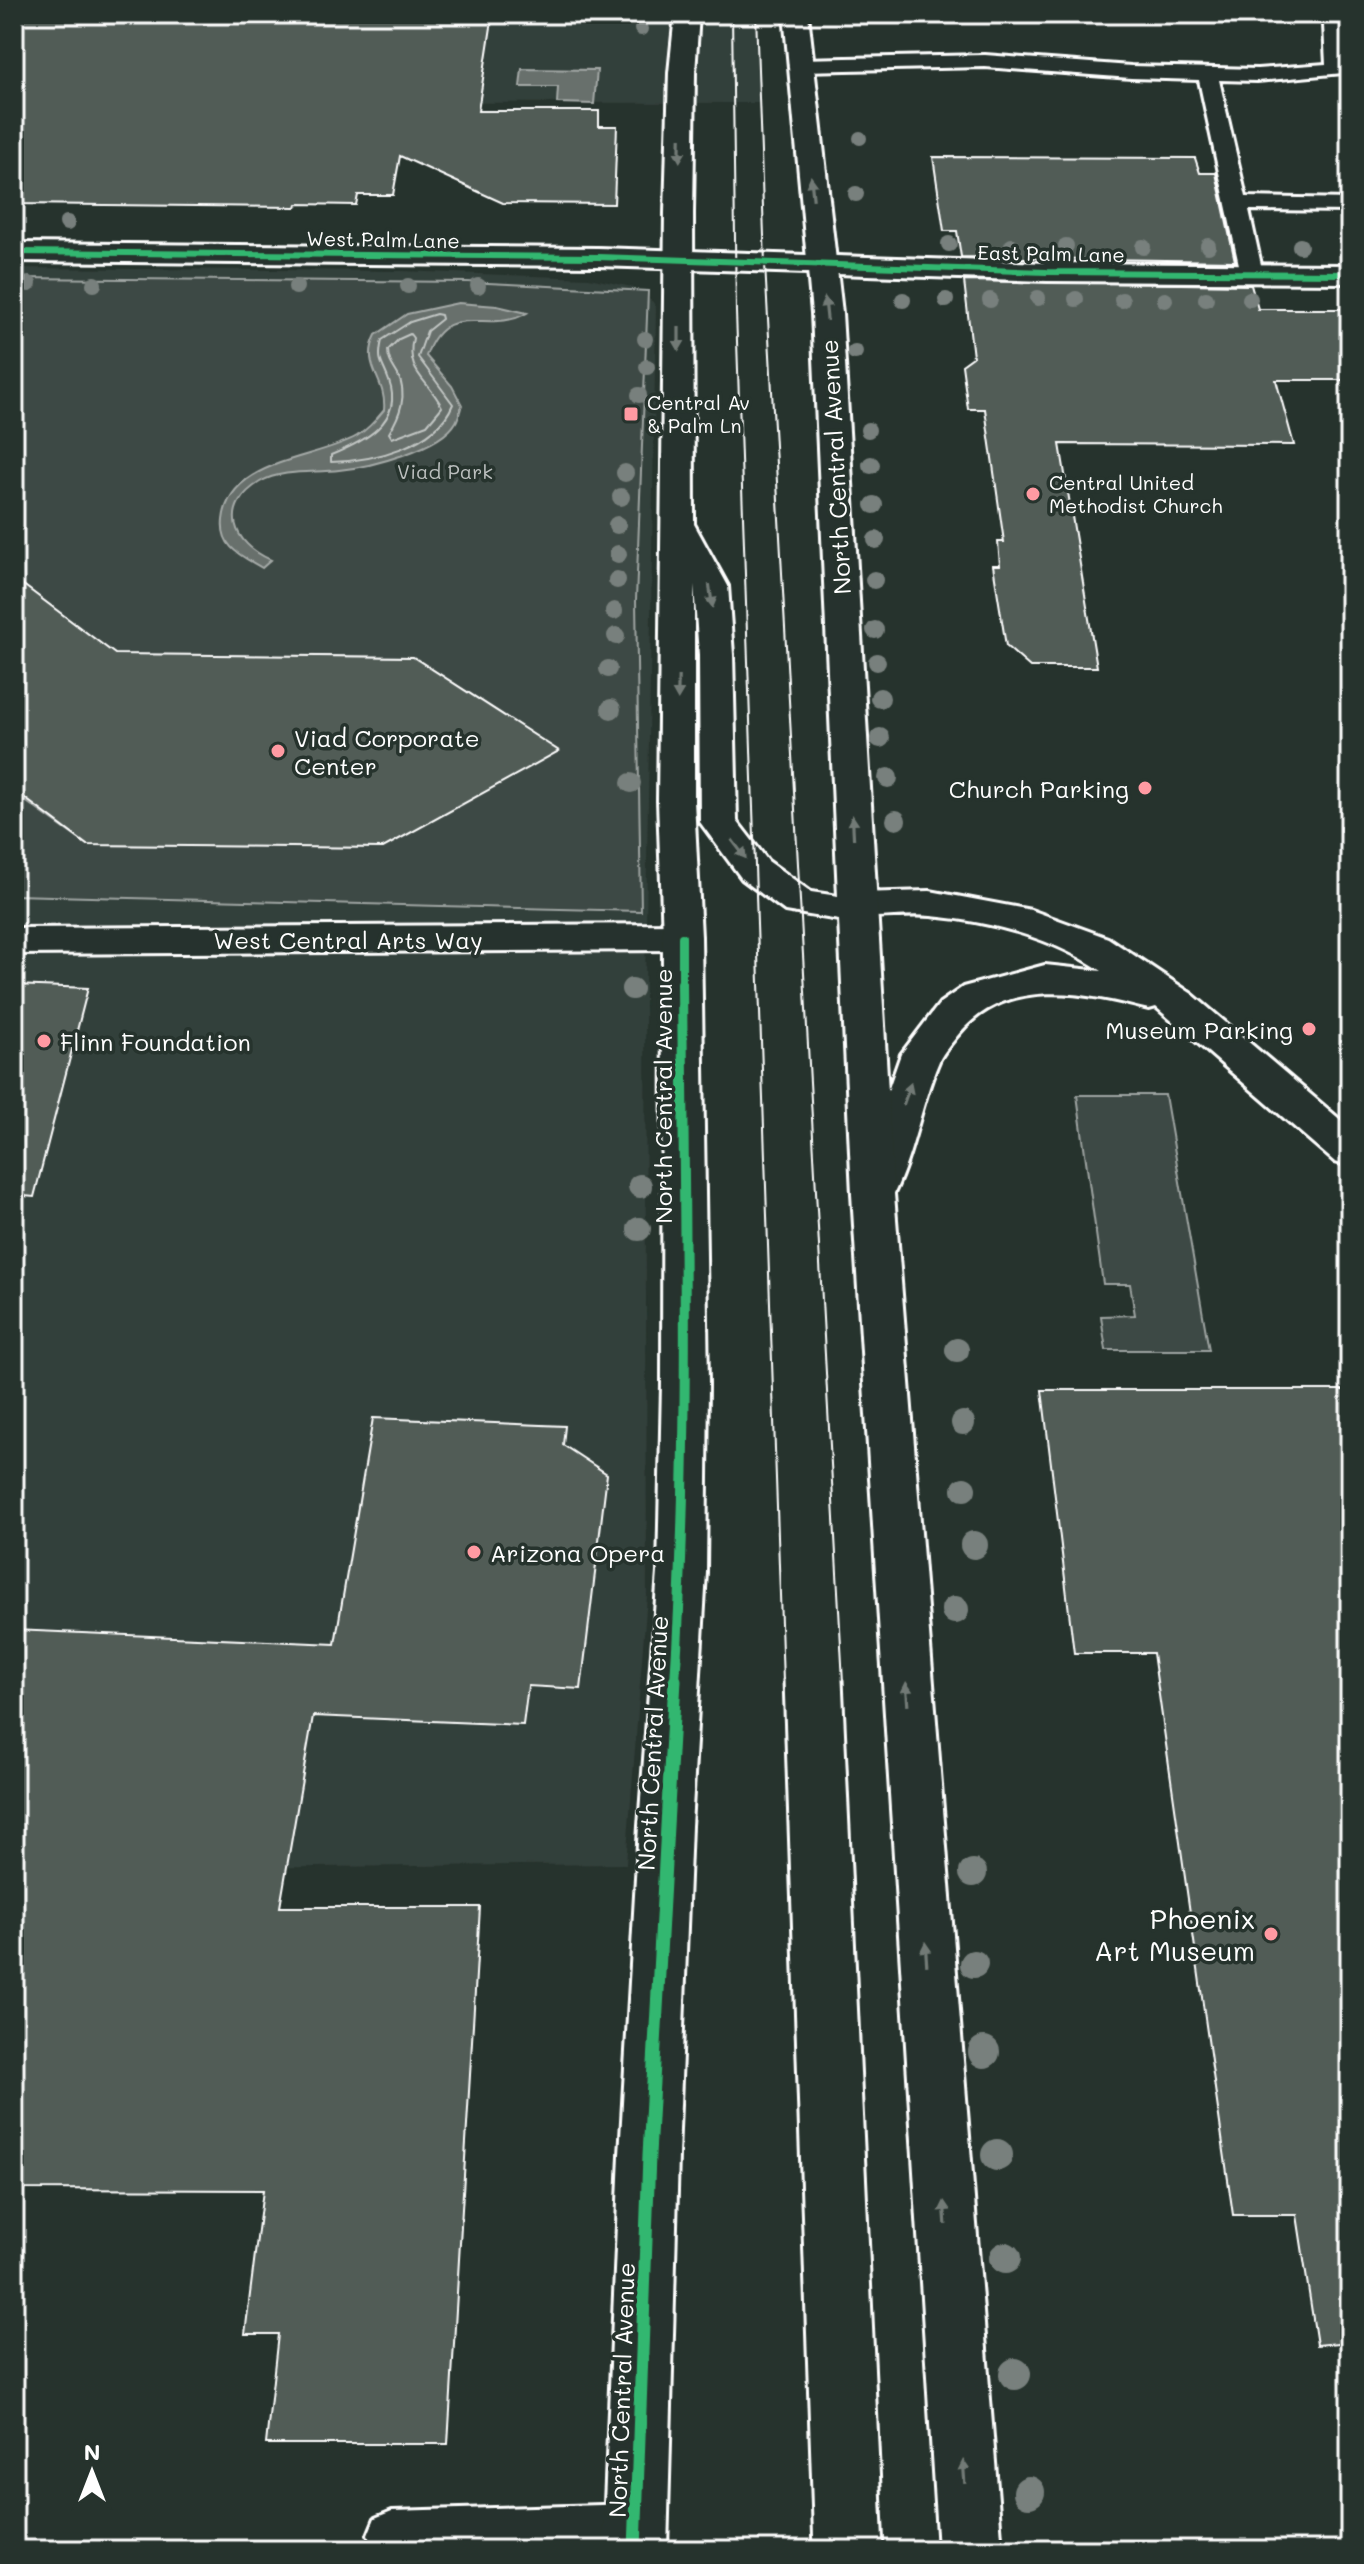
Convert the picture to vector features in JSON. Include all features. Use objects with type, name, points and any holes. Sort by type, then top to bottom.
[{"type":"main road","name":"North Central Avenue","points":[[636,2539],[649,2155],[682,1572],[685,1384],[682,937],[676,801],[682,73],[687,14]]},
{"type":"main road","name":"North Central Avenue","points":[[796,14],[827,313],[873,1194],[970,2550]]},
{"type":"main road","name":"West Palm Lane","points":[[14,252],[752,263]]},
{"type":"main road","name":"East Palm Lane","points":[[752,263],[1350,274]]},
{"type":"main road","points":[[680,526],[711,586],[716,655],[719,822],[755,870],[799,902],[833,909],[857,905],[930,903],[1031,923],[1094,947],[1178,1003],[1350,1151]]},
{"type":"main road","name":"West Central Arts Way","points":[[14,941],[682,937]]},
{"type":"main road","points":[[873,1194],[921,1054],[954,1013],[977,996],[1045,978],[1094,982],[1178,1003]]},
{"type":"lane","points":[[800,65],[985,61],[1131,72],[1257,75],[1343,69],[1334,25],[1328,14]]},
{"type":"lane","points":[[1208,74],[1252,274]]},
{"type":"lane","points":[[1235,203],[1350,205]]},
{"type":"lane","points":[[392,2535],[636,2539]]},
{"type":"shaded area","points":[[14,14],[756,14],[759,103],[14,102]]},
{"type":"shaded area","points":[[14,268],[401,271],[589,278],[632,287],[653,302],[656,308],[645,986],[647,1596],[626,1864],[14,1870]]},
{"type":"green space","name":"Viad Park","points":[[14,278],[467,282],[648,291],[636,600],[641,911],[14,895],[14,793],[87,845],[540,761],[543,741],[413,657],[131,655],[122,660],[14,578],[14,337],[18,324],[14,324]]},
{"type":"green space","points":[[1077,1095],[1165,1095],[1209,1350],[1106,1350],[1101,1316],[1135,1315],[1130,1284],[1103,1284]]},
{"type":"water","points":[[522,69],[597,70],[594,104],[557,103],[558,87],[520,87]]},
{"type":"water","points":[[458,303],[497,306],[527,313],[513,319],[457,323],[445,328],[435,338],[426,356],[452,386],[462,405],[457,420],[448,432],[420,448],[385,461],[339,470],[288,473],[260,482],[239,502],[235,513],[236,524],[247,544],[271,560],[262,568],[234,550],[225,538],[223,520],[229,500],[241,485],[277,464],[357,436],[384,410],[382,389],[371,356],[376,335],[407,314]]},
{"type":"building","points":[[14,14],[493,14],[478,111],[599,111],[599,126],[617,126],[614,204],[503,203],[400,156],[393,195],[358,195],[356,205],[14,204]]},
{"type":"building","points":[[933,157],[1195,158],[1200,173],[1216,173],[1235,261],[961,257],[957,231],[944,231]]},
{"type":"building","name":"Central United Methodist Church","points":[[964,281],[1251,285],[1258,309],[1350,309],[1350,380],[1276,380],[1294,445],[1060,444],[1097,667],[1030,667],[1006,646],[993,565],[1000,565],[998,542],[1004,542],[985,409],[968,409],[962,365],[973,357]]},
{"type":"building","name":"Viad Corporate Center","points":[[14,578],[115,654],[413,657],[559,751],[383,848],[87,845],[14,790]]},
{"type":"building","name":"Flinn Foundation","points":[[14,985],[88,988],[34,1197],[14,1195]]},
{"type":"building","name":"Phoenix Art Museum","points":[[1042,1390],[1350,1390],[1350,2342],[1317,2345],[1297,2215],[1233,2215],[1153,1653],[1074,1653]]},
{"type":"building","points":[[373,1418],[565,1426],[563,1445],[607,1474],[581,1689],[528,1686],[523,1725],[313,1716],[280,1907],[480,1907],[448,2444],[266,2444],[278,2334],[245,2334],[263,2190],[14,2189],[14,1630],[335,1644]]},
{"type":"tram line","points":[[732,14],[736,312],[783,1682]]},
{"type":"tram line","points":[[756,14],[765,264],[843,1682]]},
{"type":"tram line","points":[[783,1680],[813,2550]]},
{"type":"tram line","points":[[843,1680],[884,2550]]},
{"type":"cycle path","points":[[14,252],[598,257],[1047,272],[1350,274]]},
{"type":"cycle path","points":[[635,2550],[649,2155],[665,1826],[682,1572],[685,1384],[682,937]]},
{"type":"place","name":"Central Av & Palm Ln","points":[[631,414]]},
{"type":"place","name":"Central United Methodist Church","points":[[1033,494]]},
{"type":"place","name":"Viad Corporate Center","points":[[278,751]]},
{"type":"place","name":"Church Parking","points":[[1145,788]]},
{"type":"place","name":"Museum Parking","points":[[1309,1029]]},
{"type":"place","name":"Flinn Foundation","points":[[44,1041]]},
{"type":"place","name":"Arizona Opera","points":[[474,1552]]},
{"type":"place","name":"Phoenix Art Museum","points":[[1271,1934]]}]
